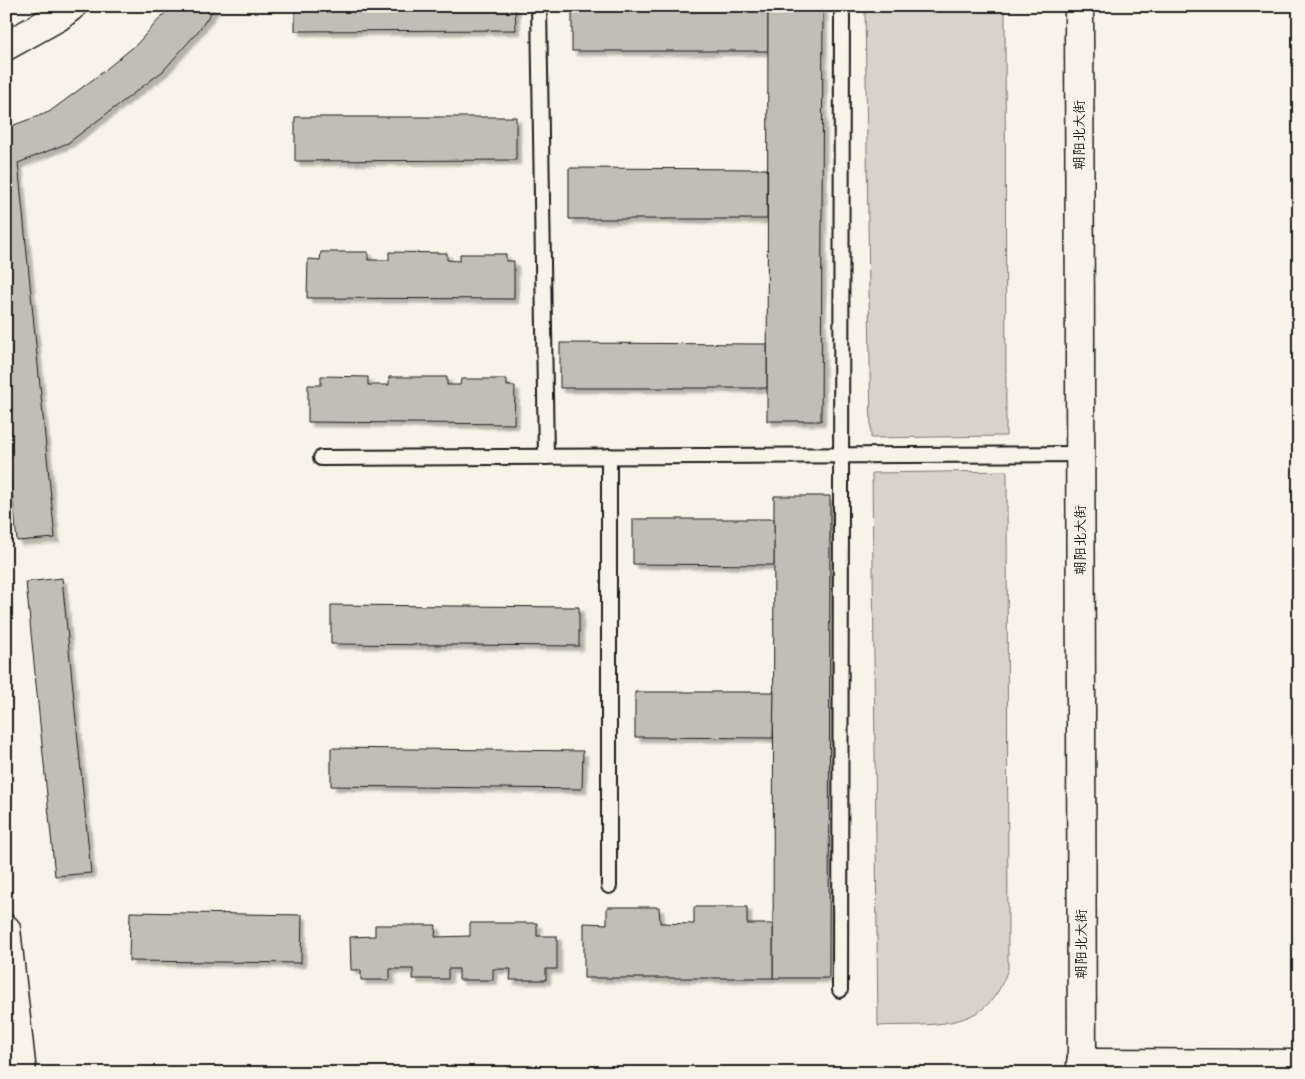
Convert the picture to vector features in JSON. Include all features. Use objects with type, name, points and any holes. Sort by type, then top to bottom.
[{"type":"main road","points":[[6,46],[58,17],[72,6]]},
{"type":"main road","name":"朝阳北大街","points":[[1079,6],[1082,1068]]},
{"type":"main road","points":[[6,930],[22,1073]]},
{"type":"main road","points":[[1082,1068],[1299,1064]]},
{"type":"lane","points":[[539,6],[546,457]]},
{"type":"lane","points":[[840,990],[842,6]]},
{"type":"lane","points":[[321,458],[1080,454]]},
{"type":"lane","points":[[609,456],[609,886]]},
{"type":"shaded area","points":[[865,6],[1005,6],[1006,436],[871,438]]},
{"type":"shaded area","points":[[1007,471],[1008,969],[994,997],[987,1005],[964,1019],[935,1024],[878,1026],[872,473]]},
{"type":"building","points":[[171,6],[216,6],[199,30],[163,71],[68,143],[18,163],[55,538],[17,541],[6,432],[6,128],[49,112],[137,44]]},
{"type":"building","points":[[295,6],[515,6],[516,30],[295,31]]},
{"type":"building","points":[[572,6],[768,6],[768,51],[572,51]]},
{"type":"building","points":[[768,6],[823,6],[821,421],[767,421]]},
{"type":"building","points":[[295,117],[516,117],[516,160],[295,161]]},
{"type":"building","points":[[569,168],[767,169],[767,219],[569,219]]},
{"type":"building","points":[[321,252],[368,252],[368,260],[389,260],[389,252],[447,253],[447,260],[460,261],[460,254],[506,254],[506,261],[514,261],[514,299],[307,298],[308,259],[320,260]]},
{"type":"building","points":[[560,343],[767,344],[767,388],[560,388]]},
{"type":"building","points":[[321,376],[368,377],[368,385],[389,385],[389,377],[447,377],[447,385],[460,385],[461,379],[507,379],[507,386],[515,386],[514,424],[308,422],[308,385],[321,385]]},
{"type":"building","points":[[774,496],[830,496],[829,978],[773,978]]},
{"type":"building","points":[[633,519],[774,519],[774,565],[633,564]]},
{"type":"building","points":[[62,578],[91,873],[55,876],[26,582]]},
{"type":"building","points":[[331,605],[579,607],[579,646],[331,644]]},
{"type":"building","points":[[635,692],[774,692],[773,738],[635,737]]},
{"type":"building","points":[[331,748],[583,751],[582,789],[331,786]]},
{"type":"building","points":[[607,907],[659,907],[660,923],[694,924],[694,907],[747,907],[747,924],[773,924],[773,978],[584,978],[584,923],[607,924]]},
{"type":"building","points":[[130,912],[302,915],[301,963],[129,961]]},
{"type":"building","points":[[470,923],[537,923],[537,936],[557,936],[557,969],[546,969],[546,980],[510,980],[511,969],[493,969],[493,980],[459,980],[459,969],[448,969],[448,979],[413,979],[413,969],[390,969],[390,980],[361,980],[361,970],[351,970],[350,937],[375,936],[375,925],[436,925],[435,937],[470,936]]}]
